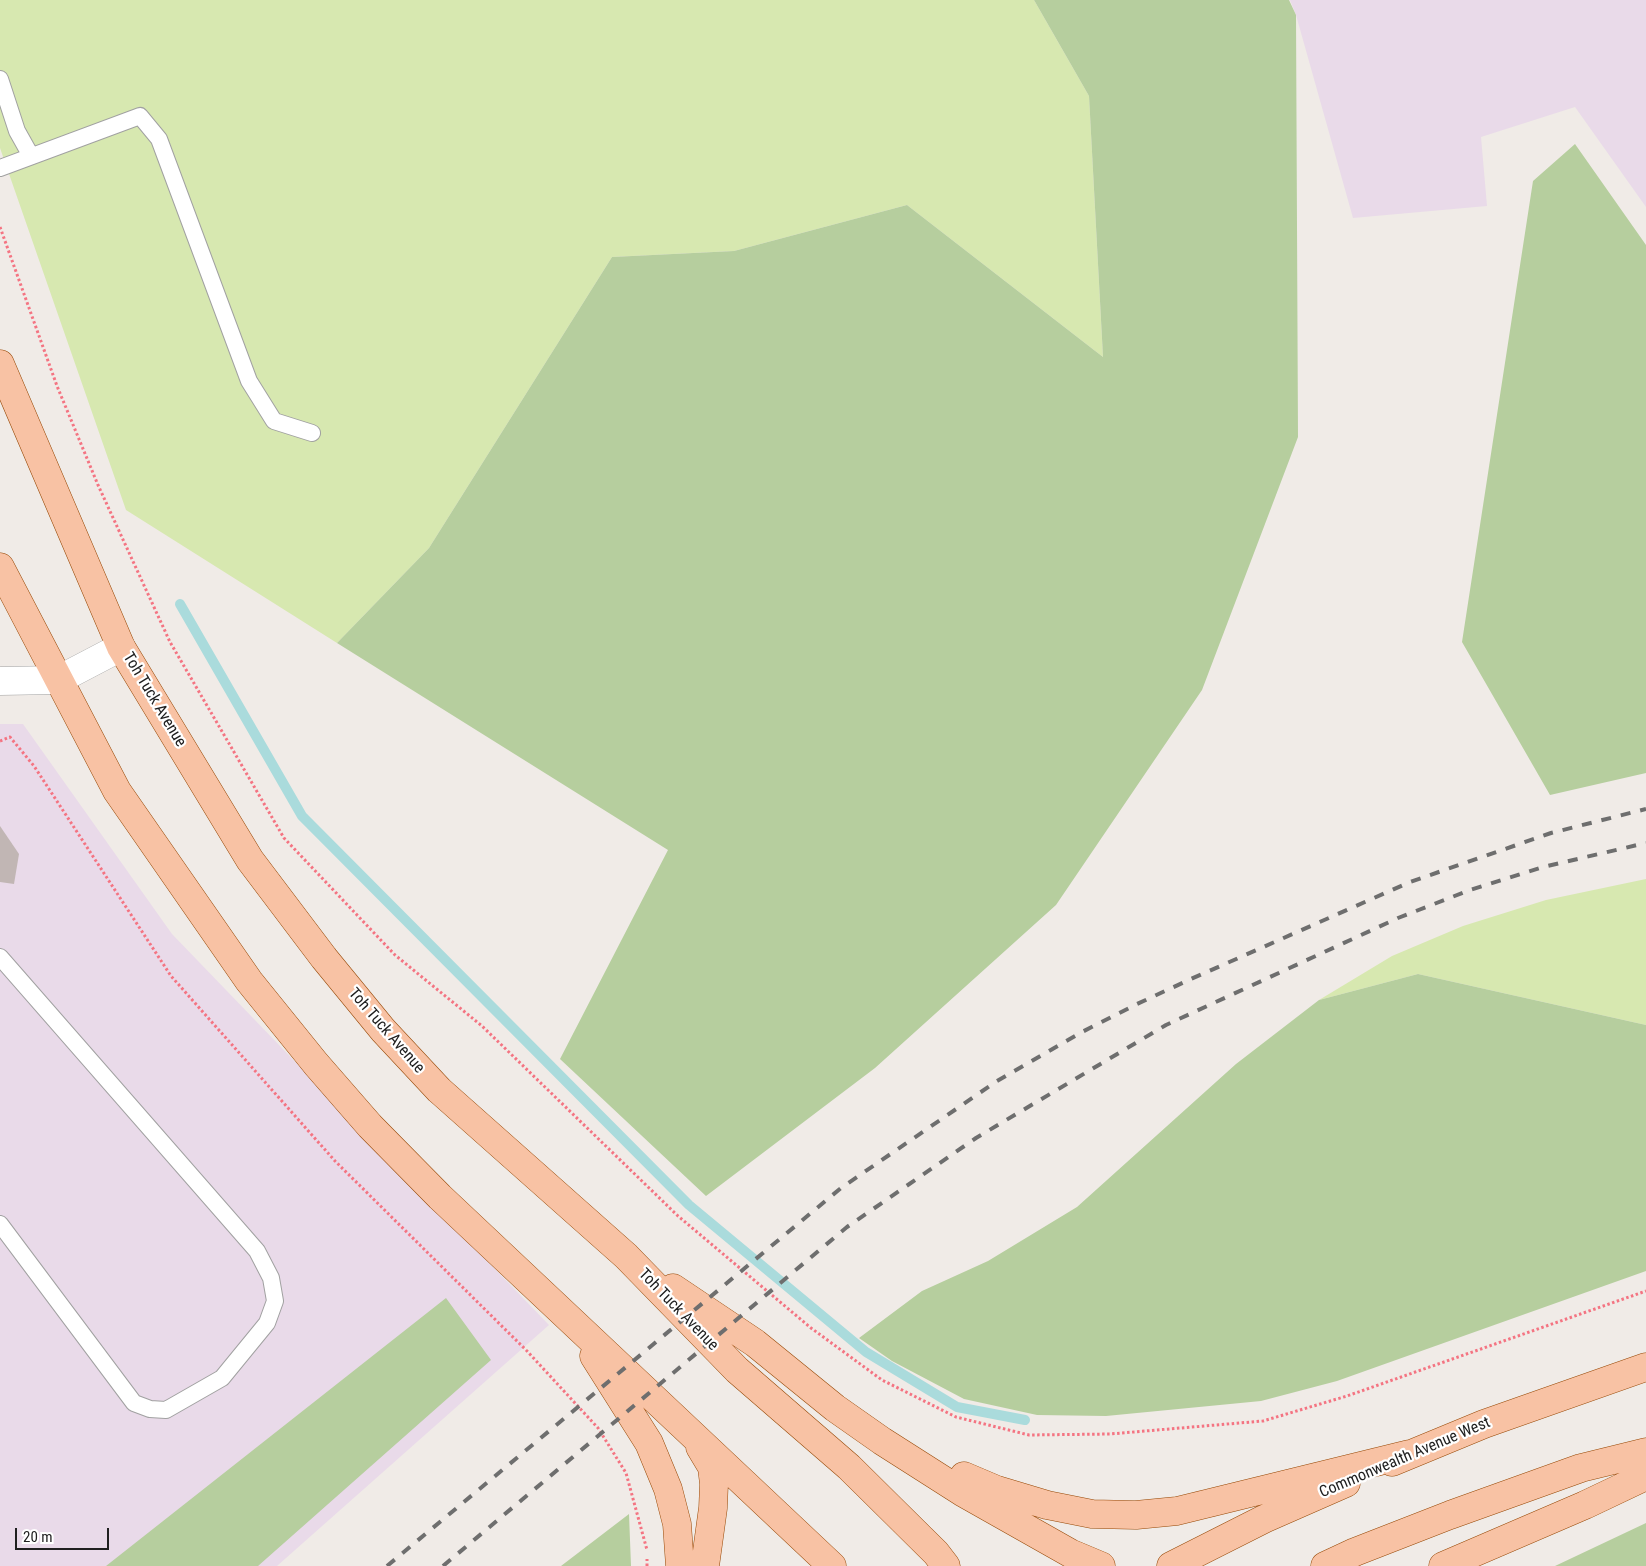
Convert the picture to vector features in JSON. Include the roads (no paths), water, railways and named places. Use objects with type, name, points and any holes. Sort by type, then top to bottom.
[{"type":"main road","name":"Toh Tuck Avenue","points":[[0,364],[121,647],[250,860],[324,958],[383,1030],[439,1090],[626,1256],[737,1370],[849,1467],[936,1553],[946,1566]]},
{"type":"main road","points":[[0,567],[117,791],[249,981],[316,1064],[370,1126],[440,1197],[832,1566]]},
{"type":"main road","points":[[626,1256],[754,1343],[835,1408],[882,1441],[962,1492],[1070,1553],[1101,1566]]},
{"type":"main road","points":[[574,1322],[649,1444],[668,1489],[677,1524],[680,1566]]},
{"type":"main road","name":"Commonwealth Avenue West","points":[[1171,1566],[1264,1519],[1409,1454],[1484,1424],[1646,1367]]},
{"type":"main road","points":[[679,1423],[701,1448],[712,1467],[714,1484],[713,1508],[705,1566]]},
{"type":"main road","points":[[882,1441],[997,1490],[1046,1505],[1092,1514],[1136,1516],[1177,1512],[1409,1454]]},
{"type":"main road","points":[[1325,1566],[1450,1514],[1572,1471],[1646,1452]]},
{"type":"main road","points":[[1443,1566],[1585,1505],[1646,1476]]},
{"type":"street","points":[[0,682],[58,680],[121,647]]},
{"type":"lane","points":[[0,79],[17,131],[31,156]]},
{"type":"lane","points":[[0,168],[140,116],[159,139],[249,382],[274,421],[312,433]]},
{"type":"lane","points":[[0,956],[257,1251],[271,1278],[275,1301],[267,1323],[222,1378],[166,1410],[150,1409],[134,1403],[0,1224]]},
{"type":"waterway","points":[[180,604],[302,816],[689,1205],[866,1352],[957,1407],[1025,1420]]},
{"type":"railway","points":[[387,1566],[841,1188],[997,1081],[1082,1032],[1137,1004],[1410,882],[1551,833],[1646,809]]},
{"type":"railway","points":[[443,1566],[847,1227],[976,1138],[1166,1025],[1398,918],[1470,890],[1543,867],[1646,843]]}]
